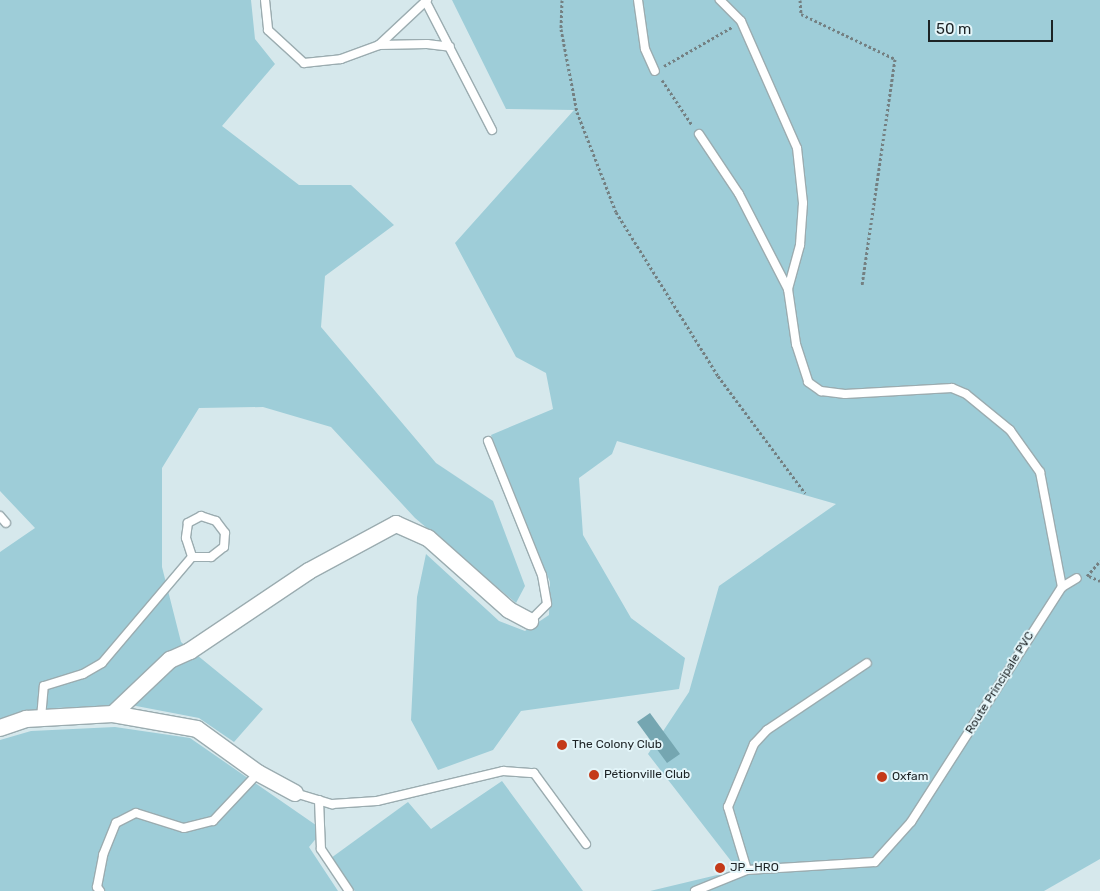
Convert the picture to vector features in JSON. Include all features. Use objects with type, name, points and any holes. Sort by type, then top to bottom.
[{"type":"street","points":[[113,714],[170,660],[190,651],[309,571],[396,524],[428,538],[509,610],[530,621]]},
{"type":"street","points":[[0,728],[26,719],[113,714],[197,729],[258,774],[295,793]]},
{"type":"lane","points":[[266,0],[268,30],[304,63],[341,59],[379,45],[427,44],[450,47]]},
{"type":"lane","points":[[638,0],[645,49],[655,71]]},
{"type":"lane","points":[[720,0],[741,21],[797,148],[803,203],[800,245],[788,289]]},
{"type":"lane","points":[[379,45],[426,1],[492,130]]},
{"type":"lane","points":[[699,134],[739,194],[788,289],[796,344],[808,382],[821,391],[845,394],[952,388],[966,394],[1010,430],[1040,472],[1062,587]]},
{"type":"lane","points":[[488,441],[542,575],[547,604],[530,621]]},
{"type":"lane","points":[[0,516],[6,523]]},
{"type":"lane","points":[[42,718],[44,686],[83,674],[102,663],[192,557],[211,557],[224,547],[225,533],[216,521],[201,516],[188,523],[186,538],[192,557]]},
{"type":"lane","name":"Route Principale PVC","points":[[695,891],[747,870],[875,862],[910,822],[1062,587],[1077,578]]},
{"type":"lane","points":[[747,870],[728,807],[751,750],[767,730],[867,663]]},
{"type":"lane","points":[[295,793],[332,804],[377,801],[503,772],[534,773],[586,844]]},
{"type":"lane","points":[[100,891],[97,887],[103,855],[116,823],[136,814],[184,828],[213,821],[258,774]]},
{"type":"lane","points":[[320,800],[321,849],[349,891]]},
{"type":"path","points":[[562,0],[561,29],[577,112],[616,212],[718,376],[805,493]]},
{"type":"path","points":[[800,0],[801,14],[895,59],[862,286]]},
{"type":"path","points":[[699,134],[655,71],[707,43],[741,21]]},
{"type":"path","points":[[1089,576],[1100,561]]},
{"type":"path","points":[[1077,578],[1089,576],[1100,581]]},
{"type":"shaded area","points":[[0,0],[251,0],[255,39],[275,64],[222,126],[299,185],[351,185],[394,225],[325,276],[321,327],[436,463],[493,501],[525,586],[516,603],[415,518],[331,427],[263,407],[199,408],[162,468],[162,567],[181,642],[263,709],[234,742],[199,718],[131,705],[55,708],[0,720],[0,552],[35,528],[0,491]]},
{"type":"shaded area","points":[[452,0],[1100,0],[1100,859],[1044,891],[650,891],[738,870],[648,754],[689,692],[719,586],[836,504],[617,441],[612,454],[579,478],[583,535],[631,618],[685,658],[679,689],[521,711],[493,750],[438,770],[411,720],[417,597],[426,554],[499,621],[525,631],[549,615],[550,582],[491,435],[553,409],[546,373],[516,357],[455,243],[574,110],[506,109]]},
{"type":"shaded area","points":[[650,713],[680,754],[667,763],[637,722]]},
{"type":"shaded area","points":[[115,727],[190,738],[323,830],[309,847],[338,891],[0,891],[0,740],[31,731]]},
{"type":"shaded area","points":[[502,781],[583,891],[355,891],[331,858],[408,802],[431,829]]},
{"type":"place","name":"The Colony Club","points":[[562,745]]},
{"type":"place","name":"Pétionville Club","points":[[594,775]]},
{"type":"place","name":"Oxfam","points":[[882,777]]},
{"type":"place","name":"JP_HRO","points":[[720,868]]}]
